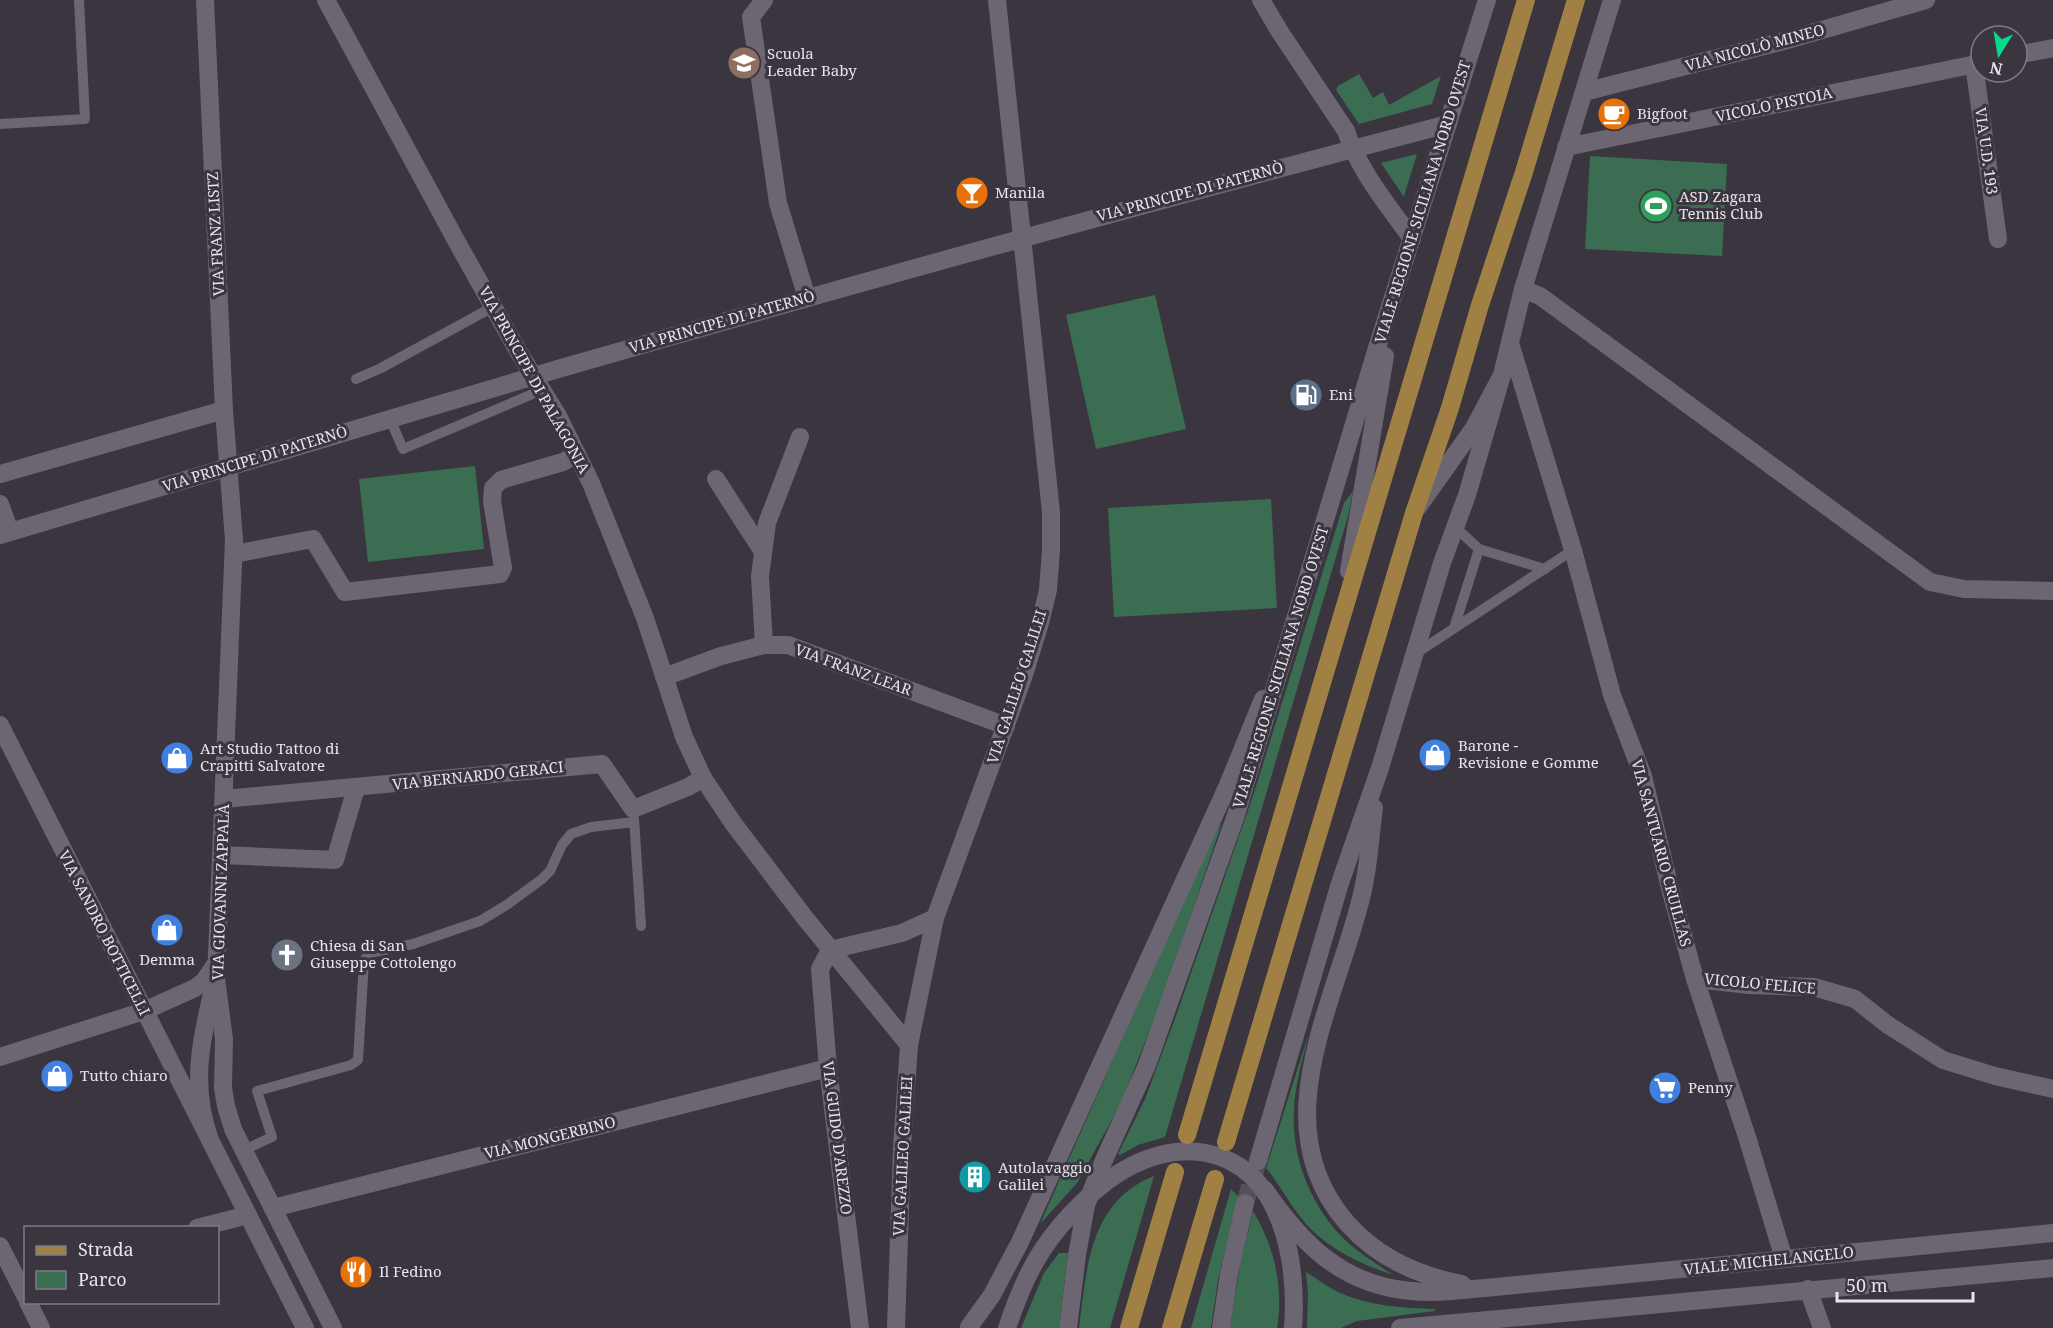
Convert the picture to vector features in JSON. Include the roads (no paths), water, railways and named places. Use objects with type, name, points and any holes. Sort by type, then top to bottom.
[{"type":"main road","points":[[1186,1135],[1526,0]]},
{"type":"main road","points":[[1226,1142],[1414,513],[1450,408],[1576,0]]},
{"type":"main road","points":[[1129,1328],[1175,1172]]},
{"type":"main road","points":[[1171,1328],[1215,1179]]},
{"type":"street","name":"VIA FRANZ LISTZ","points":[[205,0],[228,468]]},
{"type":"street","name":"VIA PRINCIPE DI PALAGONIA","points":[[326,0],[493,307],[577,454],[604,512],[645,618],[684,737],[703,778],[733,823],[830,950],[909,1045]]},
{"type":"street","points":[[764,0],[751,17],[757,63],[778,203],[807,298]]},
{"type":"street","name":"VIA GALILEO GALILEI","points":[[896,1328],[902,1147],[909,1045],[935,918],[1006,726],[1041,623],[1048,590],[1052,550],[1051,512],[997,0]]},
{"type":"street","points":[[1261,0],[1346,131],[1352,149],[1412,239]]},
{"type":"street","name":"VIALE REGIONE SICILIANA NORD OVEST","points":[[1068,1328],[1082,1224],[1090,1197],[1104,1160],[1147,1065],[1236,815],[1397,286],[1487,0]]},
{"type":"street","points":[[1258,1161],[1340,883],[1380,768],[1442,563],[1479,456],[1523,289],[1612,0]]},
{"type":"street","name":"VIA NICOLÒ MINEO","points":[[1584,92],[1780,42],[1926,0]]},
{"type":"street","points":[[2029,53],[2053,48]]},
{"type":"street","name":"VICOLO PISTOIA","points":[[1566,147],[1969,65]]},
{"type":"street","name":"VIA U.D. 193","points":[[1980,84],[1998,238]]},
{"type":"street","name":"VIA PRINCIPE DI PATERNÒ","points":[[5,534],[390,419],[538,383],[807,298],[1022,237],[1448,124]]},
{"type":"street","points":[[1341,619],[1397,286]]},
{"type":"street","points":[[1523,289],[1540,296],[1930,582],[1964,589],[2053,591]]},
{"type":"street","name":"VIA SANTUARIO CRUILLAS","points":[[1510,343],[1573,550],[1612,695],[1643,777],[1695,979],[1784,1259]]},
{"type":"street","points":[[1414,513],[1474,428],[1502,375]]},
{"type":"street","points":[[0,474],[224,410]]},
{"type":"street","points":[[764,645],[760,576],[767,523],[800,437]]},
{"type":"street","points":[[234,554],[313,539],[345,592],[500,574],[503,567],[492,501],[493,488],[501,480],[563,462],[577,454]]},
{"type":"street","name":"VIA GIOVANNI ZAPPALÀ","points":[[228,468],[234,554],[215,1014],[224,1039],[223,1088],[233,1129],[333,1328]]},
{"type":"street","points":[[716,479],[763,552]]},
{"type":"street","points":[[0,504],[5,534]]},
{"type":"street","points":[[968,1327],[992,1295],[1020,1242],[1248,740],[1306,585]]},
{"type":"street","name":"VIA FRANZ LEAR","points":[[664,677],[721,656],[764,645],[788,645],[1006,726]]},
{"type":"street","name":"VIA SANDRO BOTTICELLI","points":[[0,725],[210,1140]]},
{"type":"street","name":"VIA BERNARDO GERACI","points":[[224,799],[602,764],[634,816]]},
{"type":"street","points":[[1380,768],[1362,893],[1326,1010],[1311,1070],[1307,1108],[1308,1142],[1317,1174],[1331,1202],[1351,1228],[1365,1240],[1397,1262],[1415,1271],[1485,1288]]},
{"type":"street","points":[[634,816],[703,778]]},
{"type":"street","points":[[222,855],[335,860],[356,788]]},
{"type":"street","points":[[830,950],[902,933],[935,918]]},
{"type":"street","name":"VIA GUIDO D'AREZZO","points":[[830,950],[820,969],[828,1068],[860,1328]]},
{"type":"street","points":[[0,1057],[144,1011],[195,988],[216,971]]},
{"type":"street","name":"VICOLO FELICE","points":[[1695,979],[1750,985],[1814,987],[1855,999],[1943,1060],[1995,1076],[2053,1089]]},
{"type":"street","points":[[170,1000],[192,1004],[215,1014]]},
{"type":"street","name":"VIA GIOVANNI ZAPPALÀ","points":[[215,1014],[201,1039],[202,1116],[210,1140],[305,1328]]},
{"type":"street","points":[[201,1039],[207,1034],[217,1034],[224,1039]]},
{"type":"street","name":"VIA MONGERBINO","points":[[273,1208],[828,1068]]},
{"type":"street","points":[[968,1327],[1043,1249],[1070,1216],[1116,1174],[1159,1155],[1185,1151],[1212,1155],[1239,1166],[1263,1188],[1278,1217],[1289,1254],[1294,1294],[1293,1328]]},
{"type":"street","name":"VIALE MICHELANGELO","points":[[1263,1188],[1291,1226],[1313,1250],[1360,1278],[1377,1285],[1412,1292],[1485,1288],[2053,1233]]},
{"type":"street","points":[[1221,1328],[1228,1274],[1245,1203]]},
{"type":"street","points":[[201,1226],[248,1215]]},
{"type":"street","points":[[0,1246],[19,1272],[24,1290]]},
{"type":"street","points":[[1007,1328],[1028,1275],[1043,1249]]},
{"type":"street","name":"VIALE MICHELANGELO","points":[[1400,1328],[2053,1268]]},
{"type":"street","points":[[1808,1290],[1822,1328]]},
{"type":"street","points":[[29,1304],[41,1328]]},
{"type":"street","points":[[1469,1328],[1488,1320]]},
{"type":"lane","points":[[0,124],[86,119],[79,0]]},
{"type":"lane","points":[[356,379],[381,368],[493,307]]},
{"type":"lane","points":[[390,419],[403,449],[538,383]]},
{"type":"lane","points":[[1456,528],[1479,549],[1545,569]]},
{"type":"lane","points":[[1454,628],[1479,549]]},
{"type":"lane","points":[[1414,654],[1573,550]]},
{"type":"lane","points":[[244,1150],[272,1137],[257,1091],[351,1065],[358,1060],[364,961],[369,953],[413,944],[480,921],[498,911],[542,879],[550,870],[570,834],[634,816],[641,926]]},
{"type":"tunnel","points":[[1245,1203],[1257,1164]]},
{"type":"place","name":"Scuola Leader Baby","points":[[744,63]]},
{"type":"place","name":"Bigfoot","points":[[1614,114]]},
{"type":"place","name":"Manila","points":[[972,193]]},
{"type":"place","name":"ASD Zagara Tennis Club","points":[[1656,206]]},
{"type":"place","name":"Eni","points":[[1306,395]]},
{"type":"place","name":"Barone - Revisione e Gomme","points":[[1435,755]]},
{"type":"place","name":"Art Studio Tattoo di Crapitti Salvatore","points":[[177,758]]},
{"type":"place","name":"Demma","points":[[167,930]]},
{"type":"place","name":"Chiesa di San Giuseppe Cottolengo","points":[[287,955]]},
{"type":"place","name":"Tutto chiaro","points":[[57,1076]]},
{"type":"place","name":"Penny","points":[[1665,1088]]},
{"type":"place","name":"Autolavaggio Galilei","points":[[975,1177]]},
{"type":"place","name":"Il Fedino","points":[[356,1272]]}]
